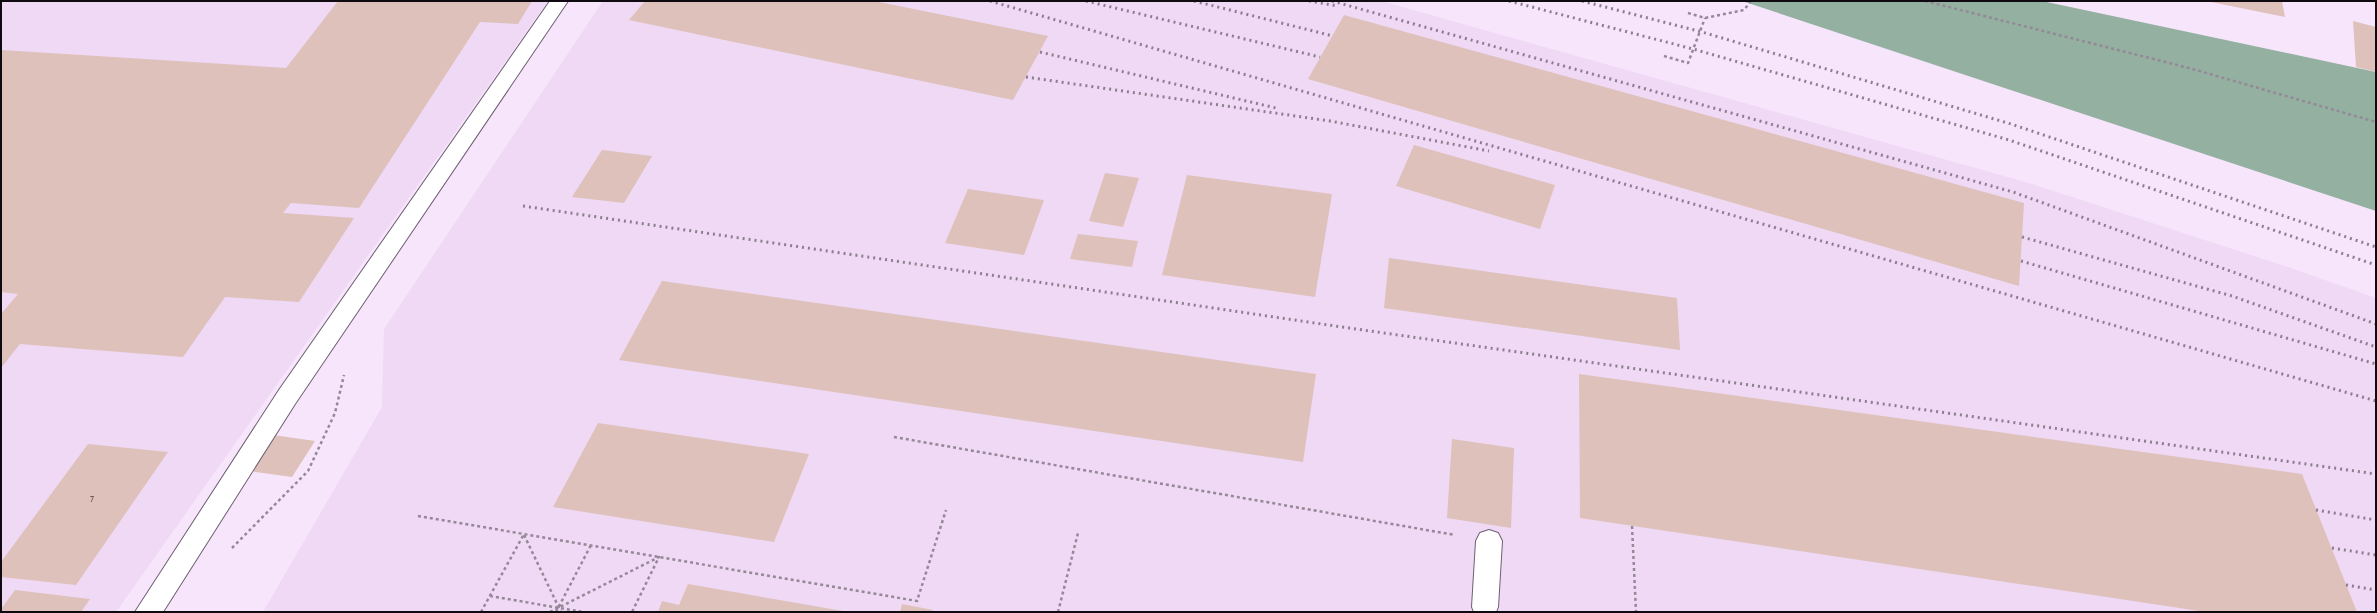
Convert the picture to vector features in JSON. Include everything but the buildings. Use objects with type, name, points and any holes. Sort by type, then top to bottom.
[{"type":"lane","points":[[148,612],[287,397],[559,1]]},
{"type":"lane","points":[[1486,607],[1489,541]]},
{"type":"path","points":[[1688,13],[1706,18],[1744,10],[1751,1]]},
{"type":"path","points":[[1925,1],[2189,68],[2376,122]]},
{"type":"path","points":[[1664,56],[1688,63],[1706,18]]},
{"type":"path","points":[[894,437],[1489,541]]},
{"type":"path","points":[[418,516],[917,601],[946,510]]},
{"type":"path","points":[[1632,526],[1636,612]]},
{"type":"path","points":[[1058,612],[1078,533]]},
{"type":"path","points":[[481,612],[524,534]]},
{"type":"path","points":[[524,534],[561,612]]},
{"type":"path","points":[[556,612],[591,545]]},
{"type":"path","points":[[550,612],[659,557]]},
{"type":"path","points":[[632,612],[659,557]]},
{"type":"path","points":[[490,596],[583,612]]},
{"type":"shaded area","points":[[1,1],[548,1],[116,612],[1,612]]},
{"type":"shaded area","points":[[603,1],[1381,1],[2029,183],[2288,267],[2376,298],[2376,612],[263,612],[382,407],[384,329]]},
{"type":"green space","points":[[1742,1],[2042,1],[2376,72],[2376,211]]},
{"type":"railway","points":[[990,1],[2376,401]]},
{"type":"railway","points":[[1086,1],[1320,57]]},
{"type":"railway","points":[[1194,1],[1333,36]]},
{"type":"railway","points":[[1309,1],[1338,6]]},
{"type":"railway","points":[[1332,1],[2013,192],[2376,324]]},
{"type":"railway","points":[[1509,1],[1693,49],[2009,140],[2376,265]]},
{"type":"railway","points":[[1582,1],[1702,32],[2011,124],[2376,247]]},
{"type":"railway","points":[[1040,52],[1276,108]]},
{"type":"railway","points":[[1026,77],[1330,121],[1489,151]]},
{"type":"railway","points":[[523,206],[1342,327],[2376,474]]},
{"type":"railway","points":[[2022,237],[2232,296],[2376,347]]},
{"type":"railway","points":[[2021,261],[2376,364]]},
{"type":"railway","points":[[2316,510],[2376,520]]},
{"type":"railway","points":[[2332,548],[2376,555]]},
{"type":"railway","points":[[2346,585],[2376,590]]}]
